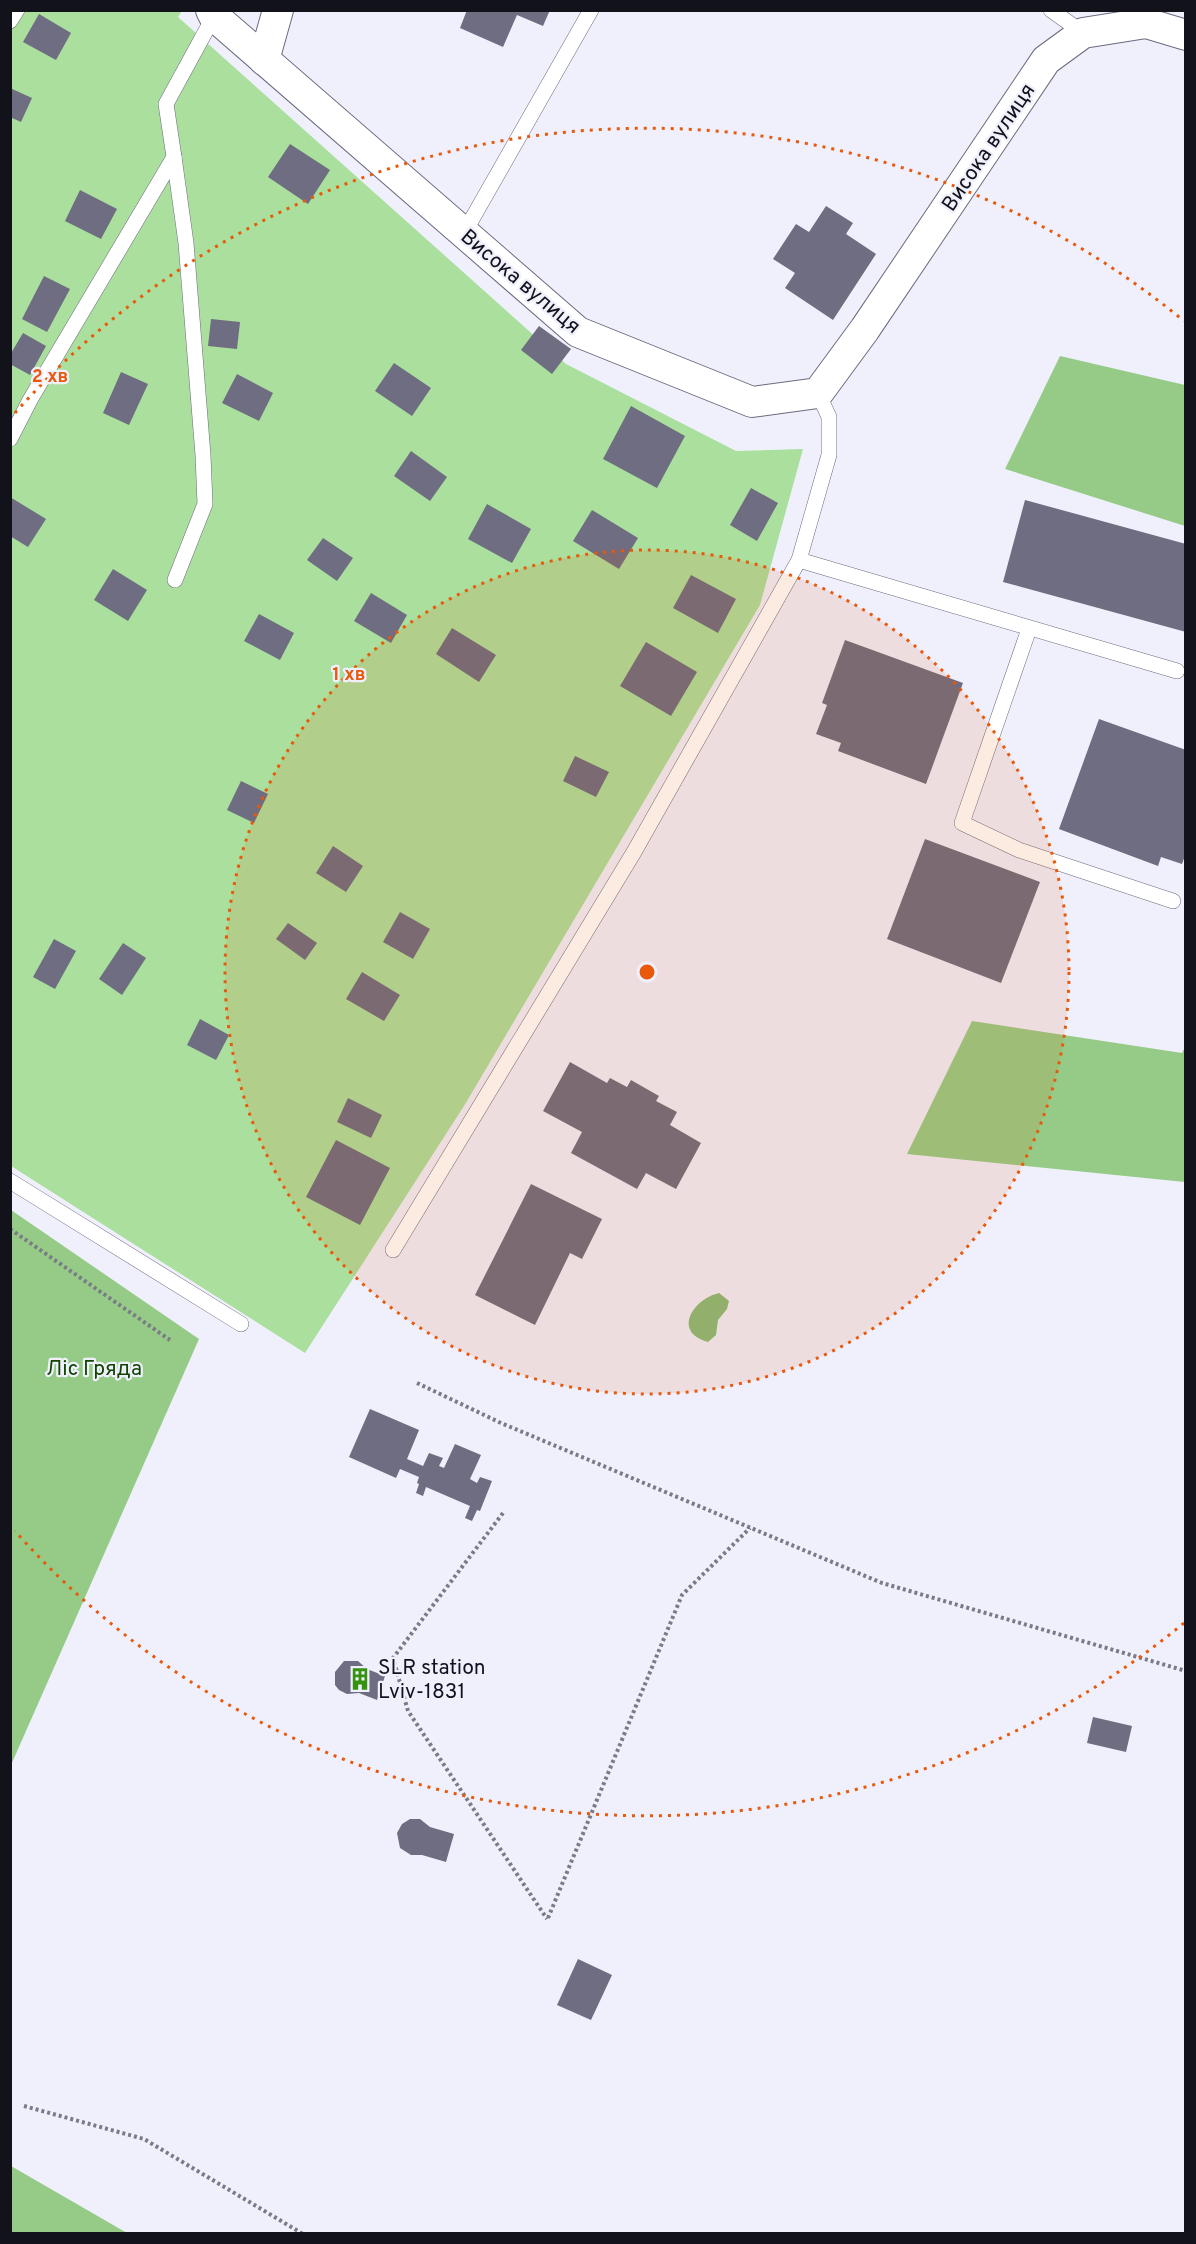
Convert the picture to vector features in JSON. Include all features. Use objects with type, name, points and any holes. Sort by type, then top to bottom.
[{"type":"street","points":[[264,60],[278,10]]},
{"type":"street","name":"Висока вулиця","points":[[213,13],[264,60],[578,332],[752,402],[818,393],[866,329],[1046,60],[1083,33],[1146,23],[1185,35]]},
{"type":"lane","points":[[10,21],[16,10]]},
{"type":"lane","points":[[464,233],[591,10]]},
{"type":"lane","points":[[1051,10],[1083,33]]},
{"type":"lane","name":"Висока вулиця","points":[[175,580],[204,504],[203,455],[187,254],[166,104],[213,13]]},
{"type":"lane","points":[[10,439],[30,400],[174,157]]},
{"type":"lane","points":[[393,1251],[634,852],[799,560],[829,455],[829,417],[818,393]]},
{"type":"lane","points":[[799,560],[1178,671]]},
{"type":"lane","points":[[1029,629],[962,823],[1019,850],[1173,901]]},
{"type":"lane","points":[[10,1181],[241,1324]]},
{"type":"path","points":[[10,1230],[170,1340]]},
{"type":"path","points":[[417,1383],[501,1423],[882,1584],[1185,1671]]},
{"type":"path","points":[[503,1513],[393,1658],[408,1711],[547,1919],[682,1595],[750,1528]]},
{"type":"path","points":[[24,2106],[144,2139],[303,2234]]},
{"type":"shaded area","points":[[10,11],[182,11],[178,17],[566,364],[736,451],[803,449],[760,605],[464,1106],[305,1353],[11,1166]]},
{"type":"shaded area","points":[[719,1293],[729,1301],[727,1309],[718,1320],[716,1335],[708,1342],[691,1331],[690,1316],[701,1302]]},
{"type":"green space","points":[[1060,356],[1185,385],[1185,526],[1005,469]]},
{"type":"green space","points":[[972,1021],[1182,1053],[1185,1047],[1185,1182],[907,1154]]},
{"type":"green space","name":"Ліс Гряда","points":[[11,1210],[199,1339],[11,1765]]},
{"type":"green space","points":[[11,2166],[127,2233],[11,2233]]},
{"type":"building","points":[[467,10],[550,10],[543,26],[517,15],[503,47],[460,28]]},
{"type":"building","points":[[39,14],[71,33],[56,60],[23,42]]},
{"type":"building","points":[[10,88],[32,98],[21,122],[10,117]]},
{"type":"building","points":[[290,144],[330,170],[308,204],[268,177]]},
{"type":"building","points":[[80,190],[117,209],[101,239],[65,221]]},
{"type":"building","points":[[826,206],[853,223],[846,234],[876,254],[833,320],[785,288],[795,273],[773,259],[796,224],[809,232]]},
{"type":"building","points":[[44,276],[70,289],[47,332],[22,319]]},
{"type":"building","points":[[211,319],[240,322],[237,349],[208,346]]},
{"type":"building","points":[[539,326],[571,349],[552,374],[521,350]]},
{"type":"building","points":[[23,333],[46,346],[30,375],[10,364],[10,355]]},
{"type":"building","points":[[394,363],[431,388],[412,416],[375,391]]},
{"type":"building","points":[[121,372],[148,384],[129,425],[103,413]]},
{"type":"building","points":[[237,374],[273,393],[259,421],[222,403]]},
{"type":"building","points":[[631,406],[685,436],[657,488],[603,459]]},
{"type":"building","points":[[411,451],[447,477],[430,501],[394,476]]},
{"type":"building","points":[[751,488],[778,503],[757,541],[730,525]]},
{"type":"building","points":[[10,497],[46,519],[28,547],[10,536]]},
{"type":"building","points":[[1025,500],[1186,544],[1186,632],[1003,582]]},
{"type":"building","points":[[487,504],[531,529],[512,563],[468,539]]},
{"type":"building","points":[[592,510],[638,538],[619,569],[573,541]]},
{"type":"building","points":[[323,538],[353,558],[337,581],[307,560]]},
{"type":"building","points":[[113,569],[147,590],[128,621],[94,600]]},
{"type":"building","points":[[691,575],[736,599],[718,633],[673,608]]},
{"type":"building","points":[[371,593],[407,615],[391,643],[354,621]]},
{"type":"building","points":[[259,614],[294,633],[280,660],[244,641]]},
{"type":"building","points":[[452,628],[496,655],[479,682],[436,654]]},
{"type":"building","points":[[845,640],[963,683],[926,784],[838,751],[841,743],[816,734],[827,705],[822,703]]},
{"type":"building","points":[[646,642],[697,672],[671,716],[620,686]]},
{"type":"building","points":[[1099,719],[1186,750],[1186,853],[1182,864],[1161,857],[1158,866],[1059,829]]},
{"type":"building","points":[[575,756],[609,772],[596,797],[563,781]]},
{"type":"building","points":[[241,781],[268,794],[254,823],[227,810]]},
{"type":"building","points":[[925,839],[1040,882],[1001,983],[887,939]]},
{"type":"building","points":[[333,846],[363,866],[346,892],[316,873]]},
{"type":"building","points":[[400,912],[430,929],[413,959],[383,942]]},
{"type":"building","points":[[288,923],[317,943],[305,960],[276,939]]},
{"type":"building","points":[[54,939],[76,951],[55,989],[33,977]]},
{"type":"building","points":[[123,943],[146,958],[122,995],[99,979]]},
{"type":"building","points":[[362,972],[400,995],[384,1021],[346,999]]},
{"type":"building","points":[[200,1019],[229,1035],[216,1060],[187,1045]]},
{"type":"building","points":[[570,1062],[607,1083],[610,1078],[627,1087],[631,1080],[659,1096],[656,1101],[677,1112],[670,1125],[701,1143],[676,1189],[646,1173],[637,1189],[571,1153],[582,1132],[543,1111]]},
{"type":"building","points":[[348,1098],[382,1115],[371,1138],[337,1122]]},
{"type":"building","points":[[336,1140],[390,1168],[360,1225],[306,1197]]},
{"type":"building","points":[[531,1184],[602,1219],[582,1259],[570,1253],[535,1325],[475,1295]]},
{"type":"building","points":[[370,1409],[419,1430],[407,1459],[423,1466],[429,1453],[443,1458],[439,1466],[444,1468],[455,1444],[481,1455],[470,1479],[477,1483],[480,1477],[492,1481],[480,1511],[477,1510],[472,1521],[465,1518],[470,1506],[426,1487],[423,1496],[416,1493],[419,1477],[400,1469],[396,1478],[349,1457]]},
{"type":"building","name":"SLR station Lviv-1831","points":[[344,1661],[358,1661],[367,1669],[385,1676],[377,1700],[359,1693],[347,1694],[339,1690],[335,1685],[335,1672]]},
{"type":"building","points":[[1093,1717],[1132,1726],[1126,1752],[1087,1743]]},
{"type":"building","points":[[410,1819],[420,1819],[430,1827],[454,1834],[446,1862],[422,1855],[411,1855],[400,1848],[397,1833],[402,1824]]},
{"type":"building","points":[[578,1959],[612,1975],[591,2020],[557,2005]]},
{"type":"place","name":"SLR station Lviv-1831","points":[[360,1679]]}]
